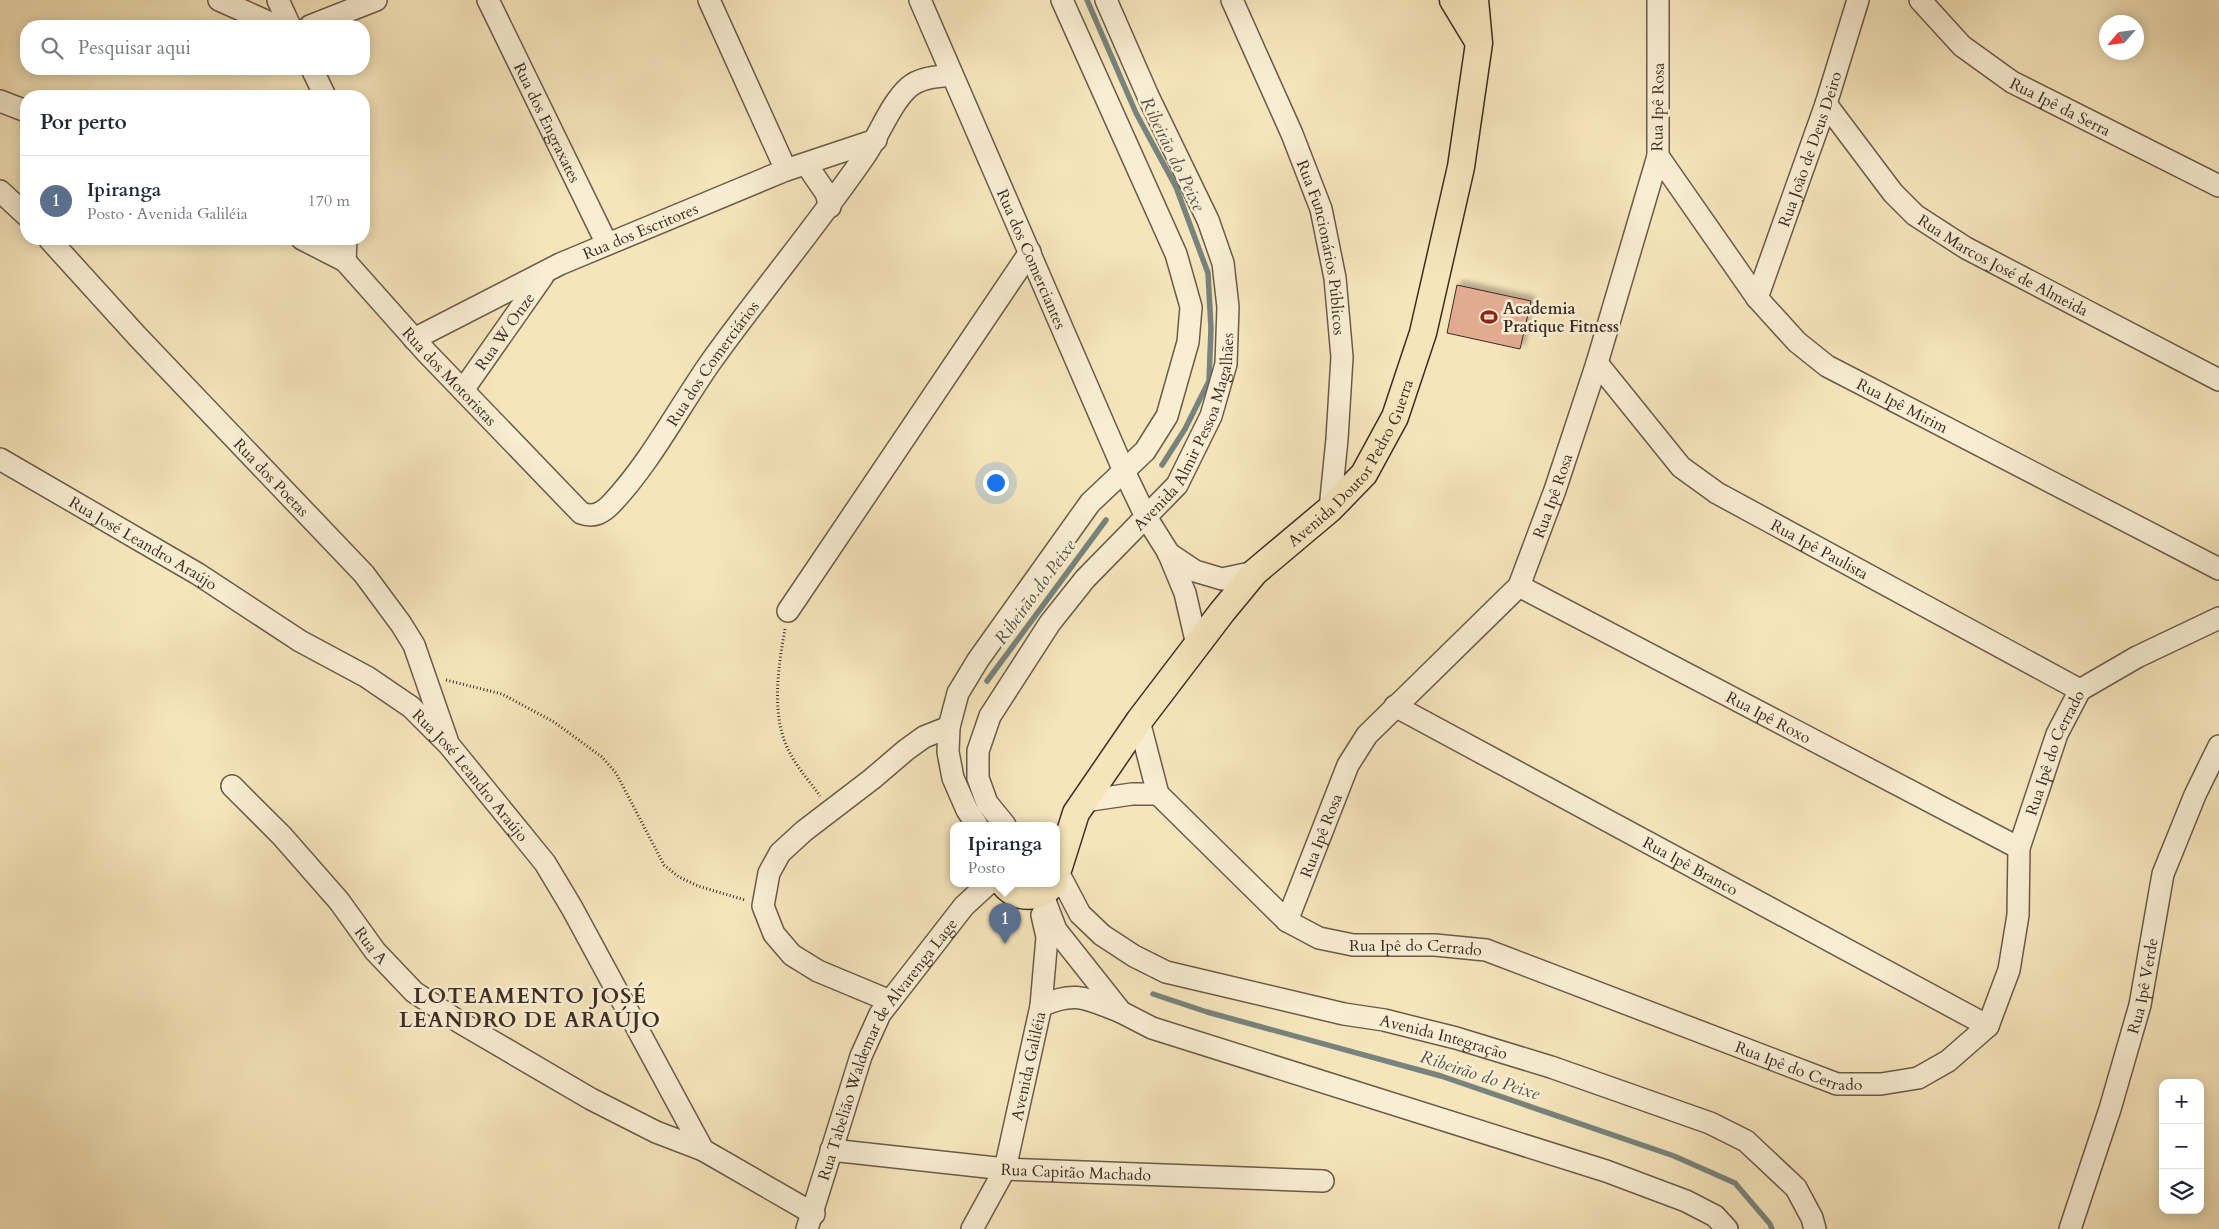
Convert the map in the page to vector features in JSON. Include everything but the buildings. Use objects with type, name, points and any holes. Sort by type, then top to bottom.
[{"type":"main road","points":[[1453,0],[1479,43]]},
{"type":"main road","name":"Avenida Doutor Pedro Guerra","points":[[1060,851],[1071,813],[1197,645],[1255,572],[1330,509],[1364,474],[1395,417],[1423,333],[1461,167],[1479,43],[1475,0]]},
{"type":"main road","points":[[1007,887],[1012,892],[1024,896],[1038,887]]},
{"type":"street","points":[[219,0],[264,20]]},
{"type":"street","points":[[278,0],[287,20]]},
{"type":"street","points":[[325,20],[376,0]]},
{"type":"street","name":"Rua dos Engraxates","points":[[488,0],[607,244]]},
{"type":"street","points":[[709,0],[796,167],[826,193],[830,207]]},
{"type":"street","name":"Rua dos Comerciantes","points":[[920,0],[1124,471],[1146,517],[1168,552]]},
{"type":"street","name":"Avenida Almir Pessoa Magalhães","points":[[975,822],[967,810],[953,778],[948,752],[949,728],[958,693],[978,660],[1090,503],[1144,451],[1166,416],[1180,375],[1188,342],[1191,307],[1176,254],[1062,0]]},
{"type":"street","name":"Avenida Almir Pessoa Magalhães","points":[[1003,822],[987,803],[978,778],[978,752],[990,716],[1050,624],[1085,579],[1177,485],[1211,416],[1226,364],[1228,307],[1222,263],[1208,220],[1148,96],[1106,0]]},
{"type":"street","name":"Rua Funcionários Públicos","points":[[1232,0],[1292,134],[1321,209],[1334,278],[1342,356],[1337,439],[1330,509]]},
{"type":"street","name":"Rua Ipê Rosa","points":[[1287,921],[1348,765],[1368,735],[1395,706],[1518,586],[1555,490],[1597,364],[1658,156],[1658,0]]},
{"type":"street","name":"Rua João de Deus Deiro","points":[[1758,298],[1826,104],[1858,0]]},
{"type":"street","name":"Rua Ipê da Serra","points":[[1920,0],[1962,46],[2012,82],[2219,186]]},
{"type":"street","points":[[315,75],[322,90]]},
{"type":"street","name":"Rua dos Comerciários","points":[[594,516],[602,512],[613,502],[646,461],[716,355],[783,263],[830,207],[876,140],[899,98],[910,86],[925,78],[952,76]]},
{"type":"street","points":[[0,101],[20,109]]},
{"type":"street","name":"Rua Marcos José de Almeida","points":[[1826,104],[1893,193],[1915,214],[1966,248],[2219,380]]},
{"type":"street","name":"Rua dos Escritores","points":[[414,339],[546,271],[607,244],[796,167],[876,140]]},
{"type":"street","name":"Rua Ipê Mirim","points":[[1658,156],[1758,298],[1797,342],[1827,366],[2219,570]]},
{"type":"street","points":[[0,191],[20,209]]},
{"type":"street","name":"Rua dos Poetas","points":[[55,245],[138,336],[364,574],[402,624],[414,645],[449,745]]},
{"type":"street","name":"Rua dos Motoristas","points":[[314,245],[345,261],[414,339],[516,448],[581,512],[594,516]]},
{"type":"street","points":[[345,261],[346,245]]},
{"type":"street","points":[[788,611],[1030,252]]},
{"type":"street","name":"Rua W Onze","points":[[463,390],[546,271]]},
{"type":"street","name":"Rua Ipê Paulista","points":[[1597,364],[1681,467],[1717,493],[2080,690]]},
{"type":"street","name":"Rua José Leandro Araújo","points":[[0,460],[198,574],[300,641],[367,677],[411,707],[449,745],[549,870],[572,908],[703,1150]]},
{"type":"street","points":[[1168,552],[1195,571],[1222,579],[1255,572]]},
{"type":"street","points":[[1168,552],[1185,594],[1197,645]]},
{"type":"street","name":"Rua Ipê Roxo","points":[[1518,586],[2019,848]]},
{"type":"street","name":"Rua Ipê do Cerrado","points":[[1158,794],[1287,921],[1319,938],[1353,945],[1435,945],[1486,950],[1837,1084],[1881,1084],[1918,1078],[1948,1061],[1988,1026],[2009,970],[2018,915],[2019,848],[2057,734],[2080,690],[2137,657],[2219,618]]},
{"type":"street","name":"Rua Ipê Branco","points":[[1395,706],[1988,1026]]},
{"type":"street","points":[[1071,813],[1132,794],[1158,794],[1139,721]]},
{"type":"street","points":[[890,1001],[818,971],[792,955],[774,934],[763,906],[769,873],[780,853],[830,811],[924,737],[949,728]]},
{"type":"street","name":"Rua Ipê Verde","points":[[2070,1229],[2110,1109],[2140,1005],[2163,874],[2195,795],[2219,746]]},
{"type":"street","name":"Rua A","points":[[232,786],[282,836],[333,894],[376,951],[414,992],[461,1023],[591,1099],[656,1132],[703,1150]]},
{"type":"street","name":"Rua Tabelião Waldemar de Alvarenga Lage","points":[[810,1221],[830,1150],[861,1056],[880,1014],[964,906],[985,887]]},
{"type":"street","name":"Avenida Galiléia","points":[[972,1229],[1005,1169],[1041,1006],[1051,887]]},
{"type":"street","points":[[1053,887],[1056,930],[1121,1012]]},
{"type":"street","name":"Avenida Integração","points":[[1059,887],[1080,914],[1102,935],[1134,956],[1166,972],[1344,1014],[1384,1020],[1456,1038],[1551,1067],[1710,1123],[1746,1141],[1796,1188],[1812,1218],[1815,1229]]},
{"type":"street","points":[[1041,1006],[1058,998],[1073,996],[1090,1000],[1121,1012],[1152,1028],[1606,1171],[1686,1200],[1715,1216],[1727,1229]]},
{"type":"street","points":[[703,1150],[810,1221]]},
{"type":"street","name":"Rua Capitão Machado","points":[[830,1150],[1005,1169],[1323,1180]]},
{"type":"path","points":[[788,611],[781,653],[778,698],[782,732],[790,754],[830,811]]},
{"type":"path","points":[[424,675],[502,694],[554,722],[602,757],[616,773],[664,865],[679,877],[698,886],[763,906]]},
{"type":"waterway","name":"Ribeirão do Peixe","points":[[1087,0],[1136,113],[1176,187],[1208,273],[1211,328],[1209,381],[1185,429],[1162,465]]},
{"type":"waterway","name":"Ribeirão do Peixe","points":[[987,681],[1106,520]]},
{"type":"waterway","name":"Ribeirão do Peixe","points":[[1153,994],[1207,1012],[1441,1076],[1674,1156],[1735,1183],[1770,1224],[1772,1229]]},
{"type":"place","name":"Academia Pratique Fitness","points":[[1489,317]]},
{"type":"place","name":"Ipiranga","points":[[1005,944]]},
{"type":"district","name":"LOTEAMENTO JOSÉ LEANDRO DE ARAÚJO","points":[[530,1008]]}]
